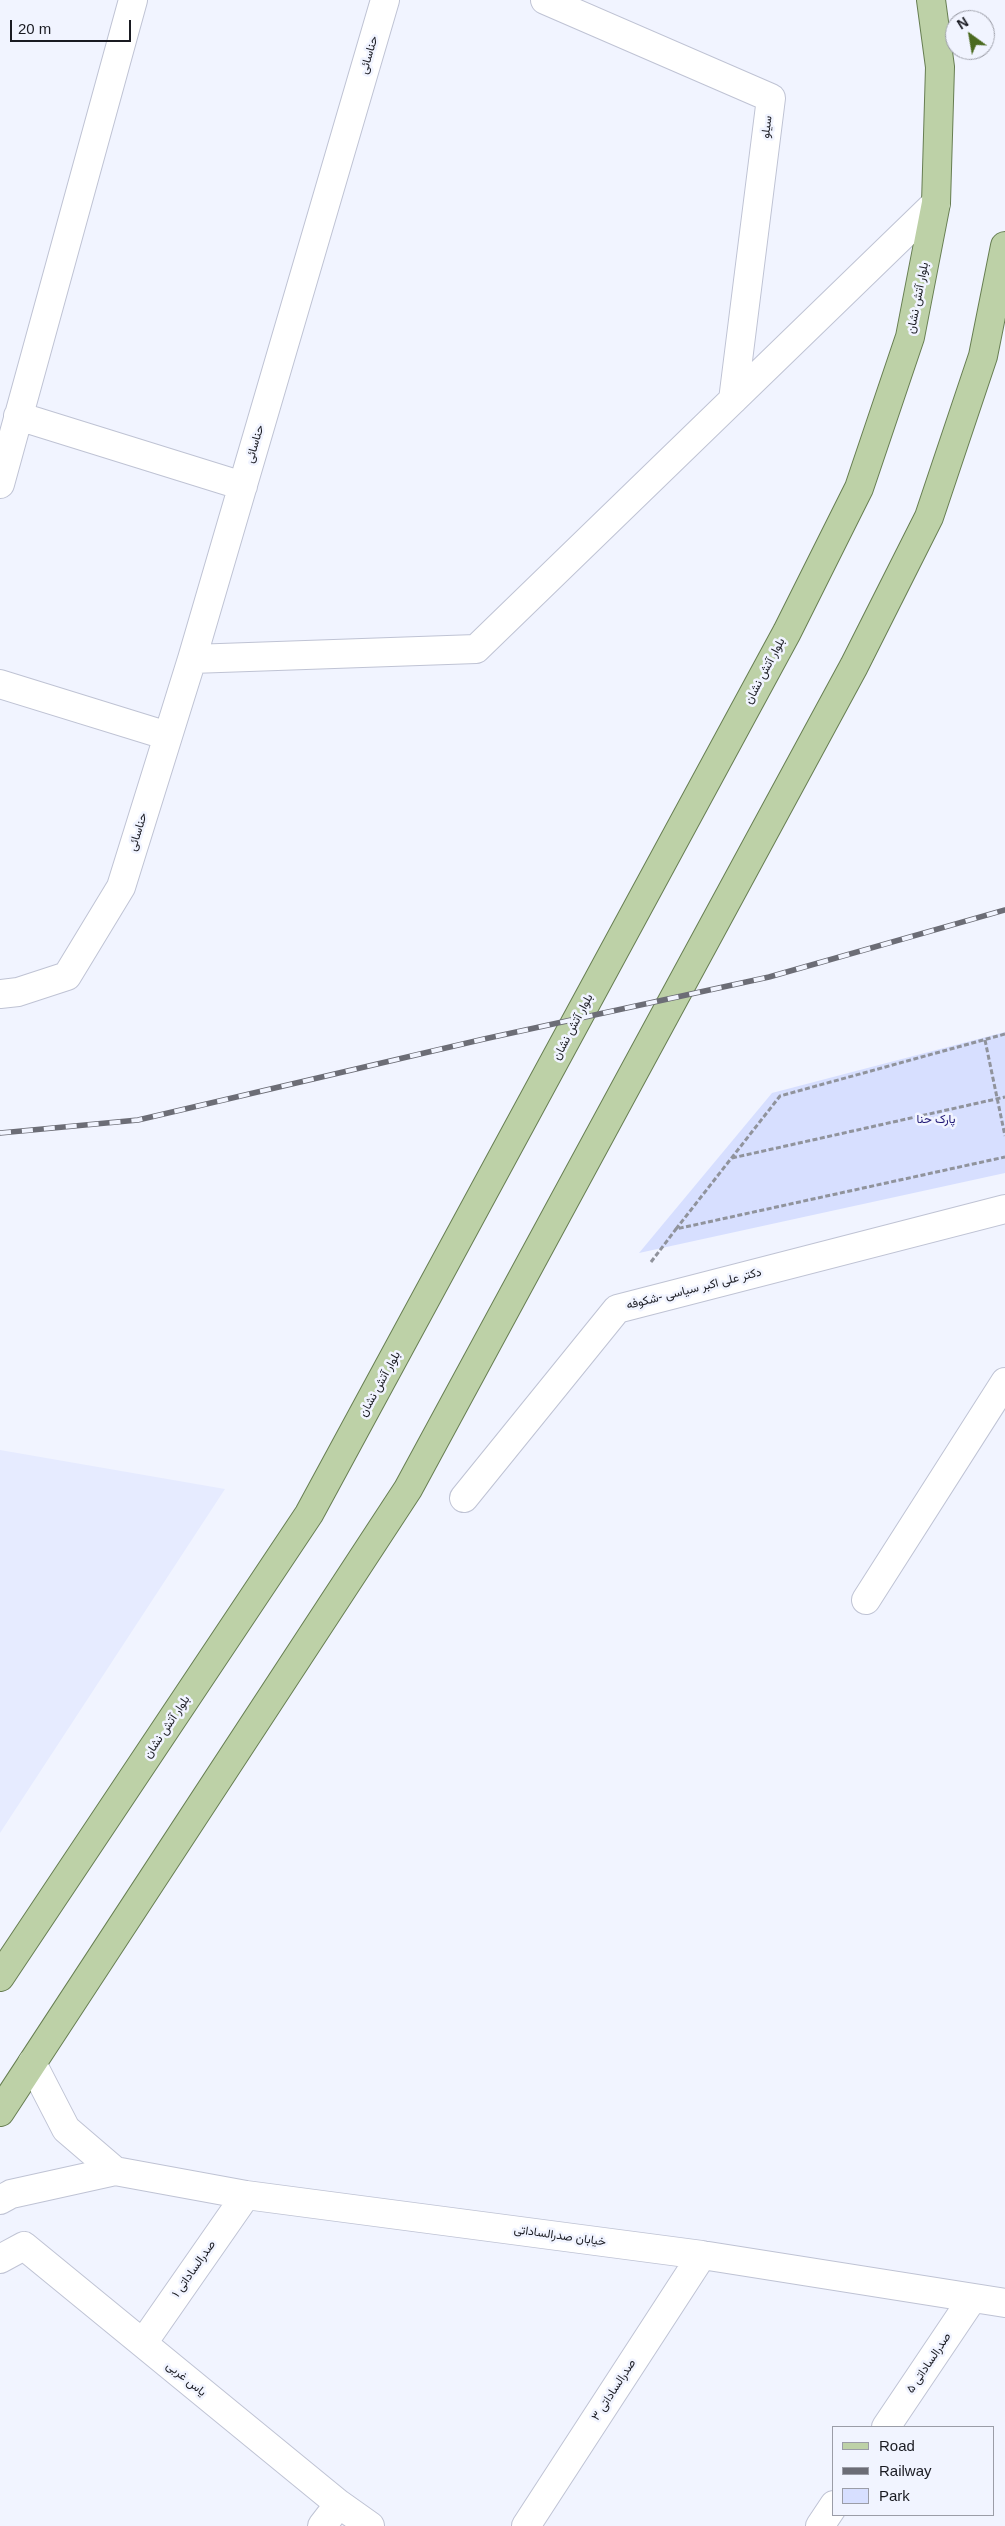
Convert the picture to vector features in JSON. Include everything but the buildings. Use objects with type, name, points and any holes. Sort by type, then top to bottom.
[{"type":"main road","name":"بلوار آتش نشان","points":[[0,1977],[309,1514],[787,632],[859,488],[910,338],[936,203],[940,66],[931,0]]},
{"type":"main road","points":[[0,2112],[408,1488],[854,666],[929,517],[983,356],[1005,246]]},
{"type":"street","points":[[0,484],[133,0]]},
{"type":"street","name":"حناسائی","points":[[0,994],[18,992],[67,976],[121,887],[192,659],[385,0]]},
{"type":"street","name":"سیلو","points":[[544,0],[770,98],[733,400]]},
{"type":"street","points":[[192,659],[476,649],[936,203]]},
{"type":"street","points":[[18,416],[242,486]]},
{"type":"street","points":[[0,684],[168,736]]},
{"type":"street","name":"دکتر علی اکبر سیاسی -شکوفه","points":[[464,1498],[617,1309],[1005,1209]]},
{"type":"street","points":[[866,1600],[1005,1382]]},
{"type":"street","points":[[32,2064],[66,2129],[115,2171]]},
{"type":"street","points":[[0,2200],[11,2194],[115,2171]]},
{"type":"street","name":"خیابان صدرالساداتی","points":[[115,2171],[246,2195],[702,2255],[972,2300],[1005,2303]]},
{"type":"street","name":"صدرالساداتی ۱","points":[[143,2343],[246,2195]]},
{"type":"street","name":"یاس غربی","points":[[0,2259],[24,2246],[339,2504],[370,2526]]},
{"type":"street","name":"صدرالساداتی ۳","points":[[526,2526],[702,2255]]},
{"type":"street","name":"صدرالساداتی ۵","points":[[887,2426],[972,2300]]},
{"type":"street","points":[[322,2526],[339,2504]]},
{"type":"street","points":[[820,2526],[832,2508]]},
{"type":"path","points":[[1005,1034],[780,1096],[676,1229],[1005,1157]]},
{"type":"path","points":[[985,1040],[1005,1136]]},
{"type":"path","points":[[731,1158],[1005,1098]]},
{"type":"shaded area","points":[[0,1450],[225,1489],[0,1833]]},
{"type":"green space","name":"پارک حنا","points":[[1005,1032],[1005,1173],[639,1253],[772,1093]]},
{"type":"railway","points":[[0,1133],[138,1120],[484,1039],[769,977],[1005,910]]}]
